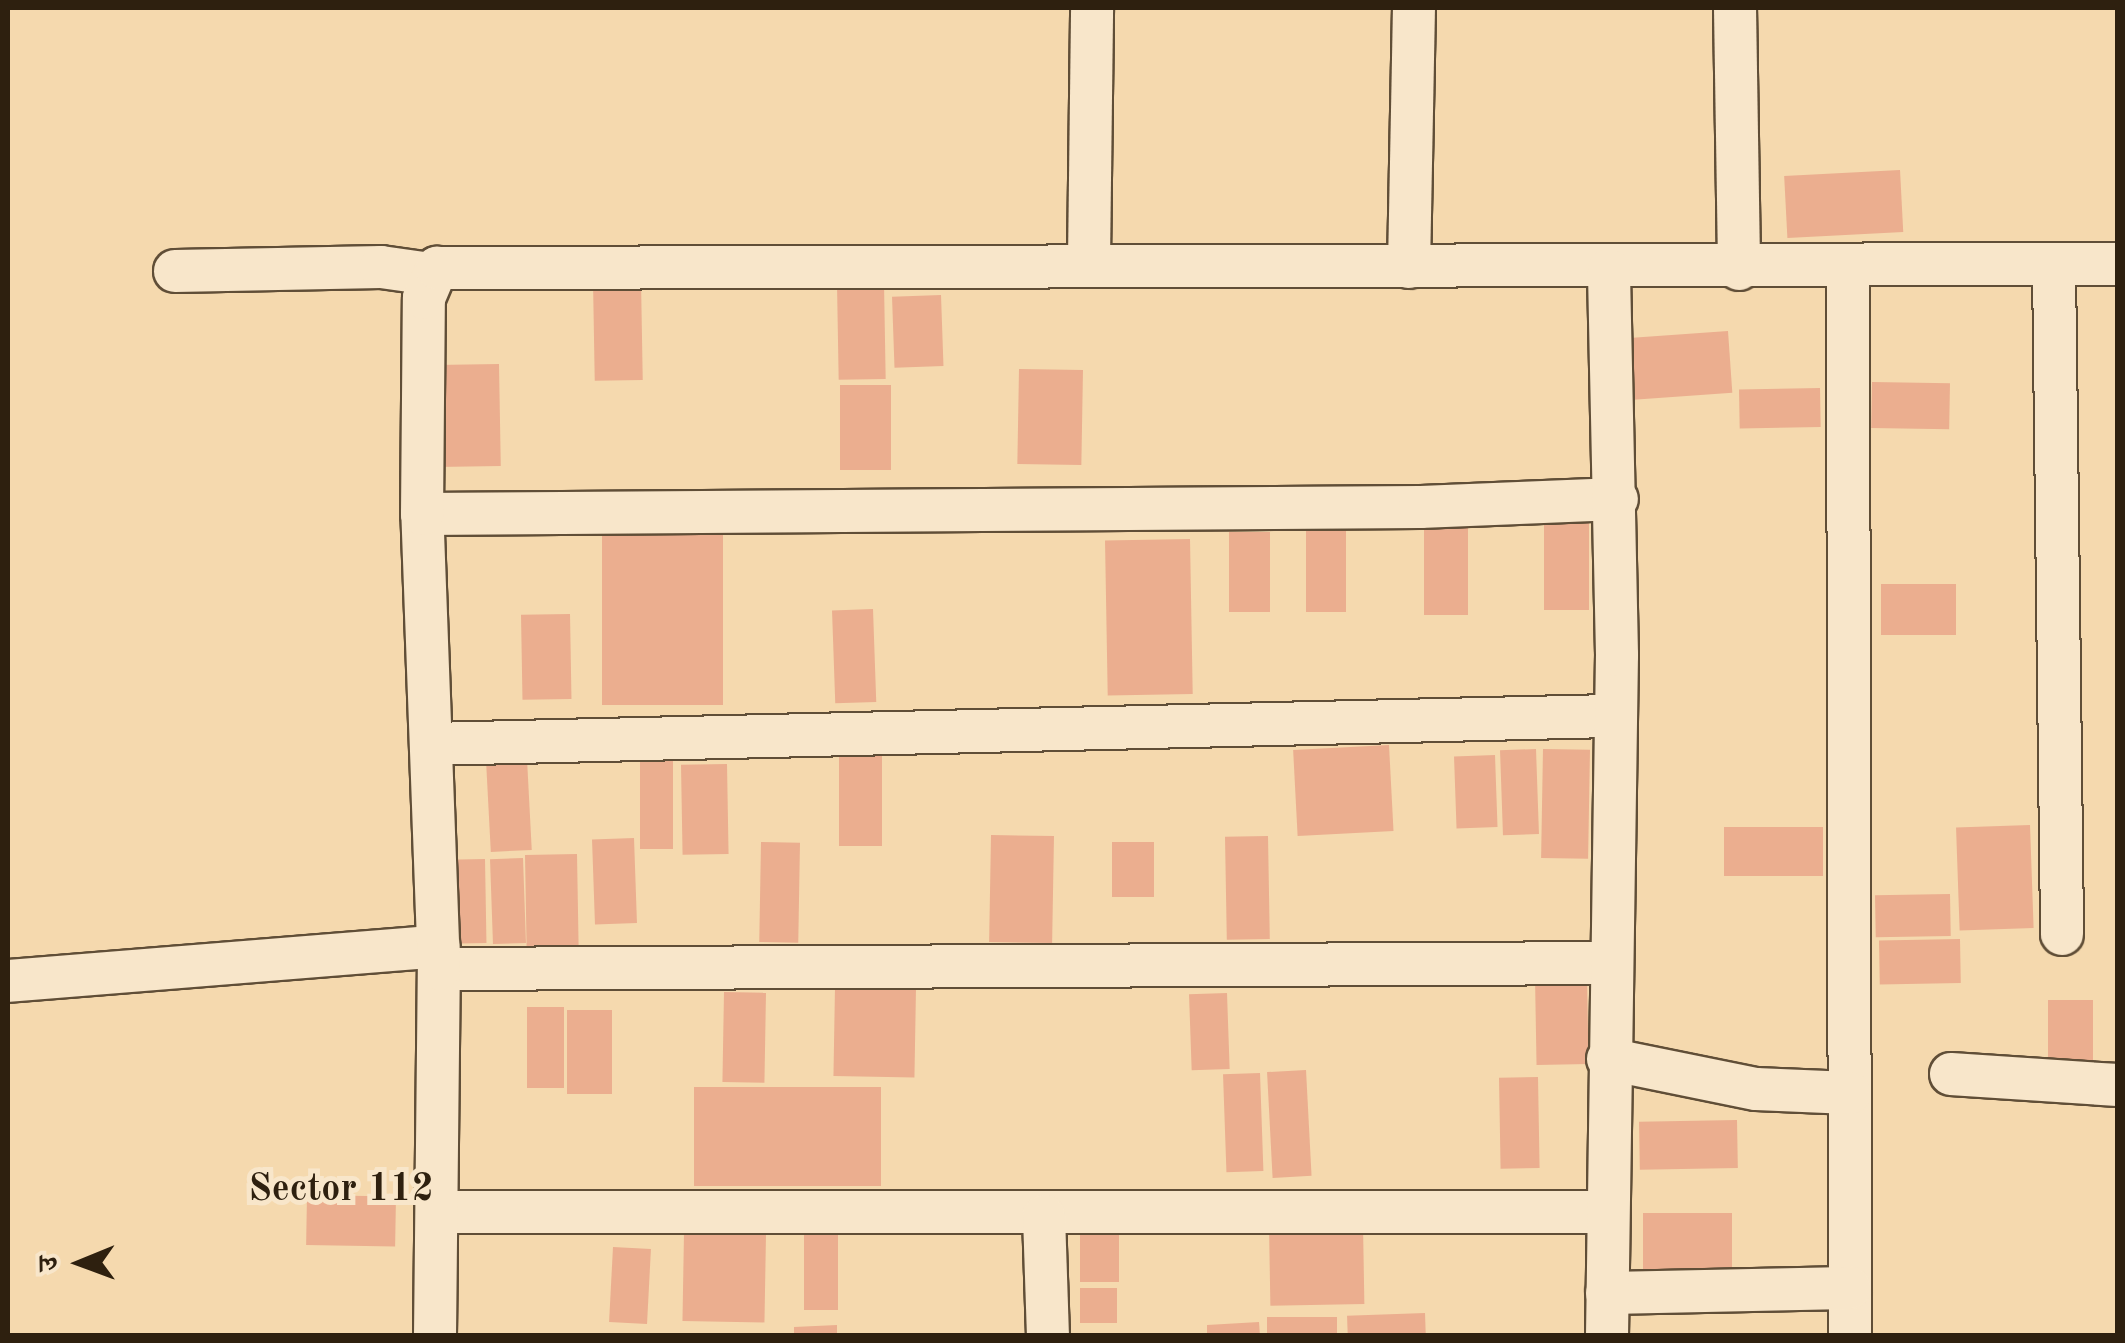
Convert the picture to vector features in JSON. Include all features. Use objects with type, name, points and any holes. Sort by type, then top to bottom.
[{"type":"street","points":[[1089,260],[1092,8]]},
{"type":"street","points":[[1409,266],[1414,8]]},
{"type":"street","points":[[1734,8],[1739,269]]},
{"type":"street","points":[[175,271],[367,266],[432,274],[448,264],[1089,260],[1609,270],[2118,264]]},
{"type":"street","points":[[2054,265],[2062,934]]},
{"type":"street","points":[[1848,267],[1850,1336]]},
{"type":"street","points":[[1606,1336],[1617,499],[1609,270]]},
{"type":"street","points":[[432,274],[424,298],[422,514],[439,958],[440,1212],[436,1336]]},
{"type":"street","points":[[422,514],[1420,508],[1617,499]]},
{"type":"street","points":[[431,744],[1614,716]]},
{"type":"street","points":[[8,981],[439,958],[1608,963]]},
{"type":"street","points":[[1608,1059],[1773,1092],[1850,1093]]},
{"type":"street","points":[[1950,1074],[2118,1084]]},
{"type":"street","points":[[440,1212],[1044,1216],[1608,1212]]},
{"type":"street","points":[[1044,1216],[1048,1336]]},
{"type":"street","points":[[1607,1292],[1850,1288]]},
{"type":"building","points":[[1900,170],[1903,232],[1787,238],[1784,176]]},
{"type":"building","points":[[641,280],[643,380],[595,381],[593,281]]},
{"type":"building","points":[[884,283],[886,379],[839,380],[837,284]]},
{"type":"building","points":[[941,295],[943,366],[895,368],[892,297]]},
{"type":"building","points":[[1728,331],[1732,393],[1634,400],[1629,338]]},
{"type":"building","points":[[499,364],[501,466],[437,467],[435,365]]},
{"type":"building","points":[[1019,369],[1083,370],[1081,465],[1017,464]]},
{"type":"building","points":[[1872,382],[1950,383],[1949,429],[1871,428]]},
{"type":"building","points":[[840,385],[891,385],[891,470],[840,470]]},
{"type":"building","points":[[1820,388],[1821,427],[1740,428],[1739,389]]},
{"type":"building","points":[[1544,514],[1589,514],[1589,610],[1544,610]]},
{"type":"building","points":[[1306,517],[1346,517],[1346,612],[1306,612]]},
{"type":"building","points":[[1424,527],[1468,527],[1468,615],[1424,615]]},
{"type":"building","points":[[1229,532],[1270,532],[1270,612],[1229,612]]},
{"type":"building","points":[[602,534],[723,534],[723,705],[602,705]]},
{"type":"building","points":[[1190,539],[1193,694],[1108,695],[1105,540]]},
{"type":"building","points":[[1881,584],[1956,584],[1956,635],[1881,635]]},
{"type":"building","points":[[873,609],[876,702],[835,703],[832,610]]},
{"type":"building","points":[[570,614],[571,699],[522,700],[521,615]]},
{"type":"building","points":[[1389,745],[1394,831],[1298,836],[1293,750]]},
{"type":"building","points":[[1536,749],[1539,834],[1503,835],[1500,750]]},
{"type":"building","points":[[1543,749],[1590,750],[1588,859],[1541,858]]},
{"type":"building","points":[[839,755],[882,755],[882,846],[839,846]]},
{"type":"building","points":[[1495,755],[1498,827],[1457,828],[1454,756]]},
{"type":"building","points":[[640,756],[673,756],[673,849],[640,849]]},
{"type":"building","points":[[527,759],[532,850],[491,852],[486,761]]},
{"type":"building","points":[[727,764],[729,854],[683,855],[681,765]]},
{"type":"building","points":[[2030,825],[2034,928],[1960,931],[1956,828]]},
{"type":"building","points":[[1724,827],[1823,827],[1823,876],[1724,876]]},
{"type":"building","points":[[991,835],[1054,836],[1052,943],[989,942]]},
{"type":"building","points":[[1268,836],[1270,939],[1227,940],[1225,837]]},
{"type":"building","points":[[634,838],[637,923],[595,924],[592,839]]},
{"type":"building","points":[[761,842],[800,843],[798,943],[759,942]]},
{"type":"building","points":[[1112,842],[1154,842],[1154,897],[1112,897]]},
{"type":"building","points":[[577,854],[579,945],[527,946],[525,855]]},
{"type":"building","points":[[523,858],[526,943],[493,944],[490,859]]},
{"type":"building","points":[[485,859],[486,943],[447,944],[446,860]]},
{"type":"building","points":[[1950,894],[1951,936],[1876,937],[1875,895]]},
{"type":"building","points":[[1960,939],[1961,983],[1880,984],[1879,940]]},
{"type":"building","points":[[1587,976],[1589,1064],[1537,1065],[1535,977]]},
{"type":"building","points":[[835,987],[916,988],[914,1077],[833,1076]]},
{"type":"building","points":[[724,992],[766,993],[764,1083],[722,1082]]},
{"type":"building","points":[[1227,993],[1230,1069],[1192,1070],[1189,994]]},
{"type":"building","points":[[2048,1000],[2093,1000],[2093,1068],[2048,1068]]},
{"type":"building","points":[[527,1007],[564,1007],[564,1088],[527,1088]]},
{"type":"building","points":[[567,1010],[612,1010],[612,1094],[567,1094]]},
{"type":"building","points":[[1306,1070],[1312,1176],[1273,1178],[1267,1072]]},
{"type":"building","points":[[1260,1073],[1263,1171],[1226,1172],[1223,1074]]},
{"type":"building","points":[[1538,1077],[1540,1168],[1501,1169],[1499,1078]]},
{"type":"building","points":[[694,1087],[881,1087],[881,1186],[694,1186]]},
{"type":"building","points":[[1737,1120],[1738,1168],[1640,1170],[1639,1122]]},
{"type":"building","points":[[307,1195],[396,1197],[395,1247],[306,1245]]},
{"type":"building","points":[[1643,1213],[1732,1213],[1732,1269],[1643,1269]]},
{"type":"building","points":[[1363,1225],[1364,1304],[1270,1306],[1269,1227]]},
{"type":"building","points":[[1080,1226],[1119,1226],[1119,1282],[1080,1282]]},
{"type":"building","points":[[804,1230],[838,1230],[838,1310],[804,1310]]},
{"type":"building","points":[[684,1233],[766,1234],[764,1322],[682,1321]]},
{"type":"building","points":[[613,1247],[651,1249],[647,1324],[609,1322]]},
{"type":"building","points":[[1080,1288],[1117,1288],[1117,1323],[1080,1323]]},
{"type":"building","points":[[1425,1313],[1426,1336],[1348,1336],[1347,1316]]},
{"type":"building","points":[[1267,1317],[1337,1317],[1337,1336],[1267,1336]]},
{"type":"building","points":[[1259,1322],[1260,1336],[1207,1336],[1207,1325]]},
{"type":"building","points":[[837,1325],[837,1336],[794,1336],[794,1327]]},
{"type":"district","name":"Sector 112","points":[[341,1191]]}]
